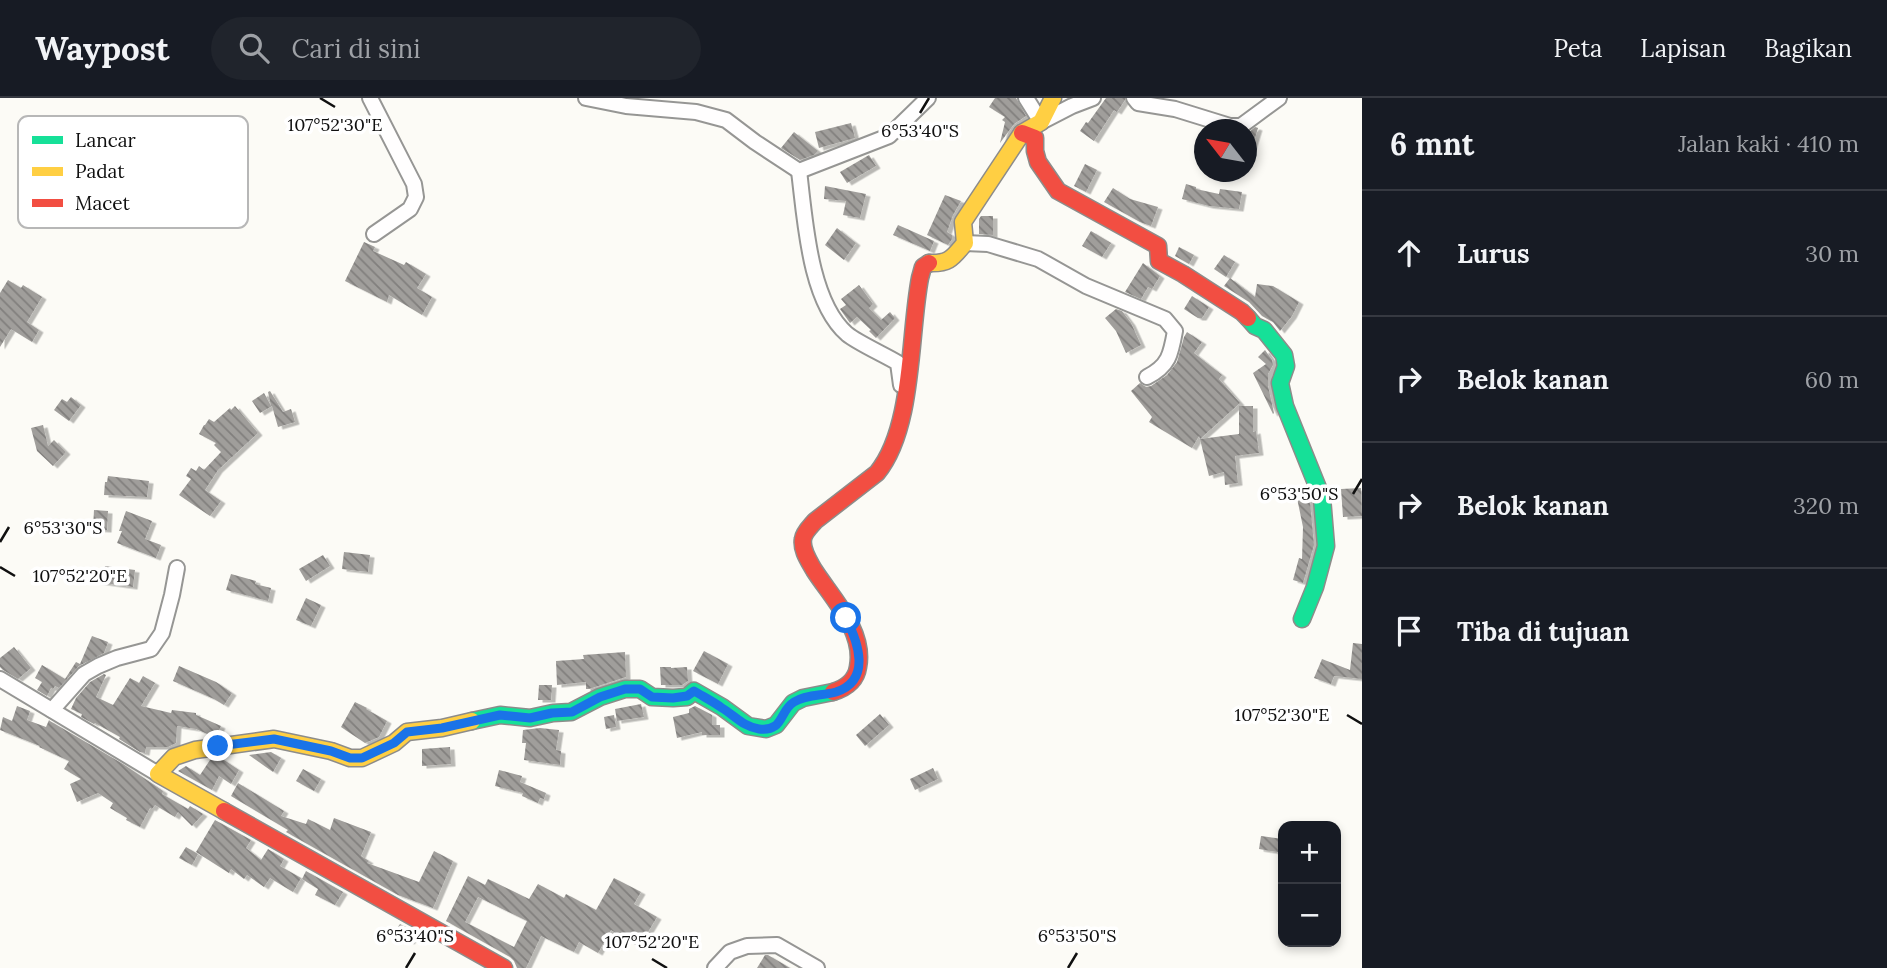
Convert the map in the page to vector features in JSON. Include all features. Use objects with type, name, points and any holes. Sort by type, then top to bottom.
[{"type":"street","points":[[370,98],[414,184],[416,197],[410,209],[374,234]]},
{"type":"street","points":[[586,98],[626,106],[696,112],[726,120],[799,171],[807,234],[818,287],[832,316],[847,334],[898,363],[903,401]]},
{"type":"street","points":[[889,136],[913,98]]},
{"type":"street","points":[[799,171],[889,136],[928,98]]},
{"type":"street","points":[[1026,98],[1041,122]]},
{"type":"street","points":[[1041,122],[1054,98]]},
{"type":"street","points":[[158,774],[174,757],[195,750],[274,739],[331,751],[350,758],[362,758],[394,743],[407,732],[442,728],[500,715],[530,718],[572,712],[600,697],[625,689],[640,689],[652,697],[673,698],[687,696],[694,691],[722,707],[740,723],[762,730],[777,726],[791,704],[804,698],[836,692],[850,683],[856,676],[860,655],[857,640],[804,553],[803,538],[818,519],[882,467],[897,433],[923,267],[928,263],[948,262],[965,243],[963,222],[1022,133],[1072,106],[1093,98]]},
{"type":"street","points":[[1134,98],[1138,103],[1175,109],[1230,126],[1241,126],[1279,98]]},
{"type":"street","points":[[1022,133],[1035,138],[1038,162],[1058,191],[1158,246],[1159,261],[1242,312],[1255,326],[1264,330],[1284,355],[1286,366],[1280,383],[1285,406],[1322,498],[1326,546],[1315,587],[1302,619]]},
{"type":"street","points":[[965,243],[988,244],[1038,259],[1086,286],[1165,319],[1175,331],[1169,358],[1160,370],[1147,377]]},
{"type":"street","points":[[52,710],[91,670],[117,658],[150,649],[162,633],[177,568]]},
{"type":"street","points":[[0,679],[158,774],[503,968]]},
{"type":"street","points":[[715,968],[730,953],[747,946],[777,945],[817,968]]},
{"type":"building","points":[[995,98],[1016,98],[1026,116],[1014,124],[1000,143],[1005,122],[1002,120],[1005,117],[989,107]]},
{"type":"building","points":[[1106,98],[1125,100],[1117,112],[1114,110],[1094,141],[1080,131]]},
{"type":"building","points":[[851,123],[855,138],[819,148],[815,132]]},
{"type":"building","points":[[794,132],[818,151],[800,160],[781,148]]},
{"type":"building","points":[[869,155],[876,166],[847,183],[840,172]]},
{"type":"building","points":[[1085,164],[1097,170],[1086,192],[1074,186]]},
{"type":"building","points":[[1186,184],[1219,194],[1220,189],[1242,192],[1239,209],[1209,206],[1182,199]]},
{"type":"building","points":[[825,186],[866,194],[860,218],[843,215],[846,201],[824,199]]},
{"type":"building","points":[[1113,188],[1130,199],[1158,207],[1151,226],[1104,202]]},
{"type":"building","points":[[945,195],[961,201],[947,232],[952,235],[948,245],[927,235]]},
{"type":"building","points":[[981,216],[993,216],[993,235],[979,234]]},
{"type":"building","points":[[898,225],[934,241],[930,251],[893,235]]},
{"type":"building","points":[[837,228],[856,243],[844,260],[825,245]]},
{"type":"building","points":[[1091,231],[1111,243],[1102,257],[1082,246]]},
{"type":"building","points":[[364,242],[375,247],[373,251],[404,265],[406,262],[426,274],[417,288],[432,297],[422,315],[389,295],[387,302],[345,281]]},
{"type":"building","points":[[1179,247],[1194,255],[1189,264],[1175,256]]},
{"type":"building","points":[[1224,255],[1235,262],[1226,277],[1214,269]]},
{"type":"building","points":[[1143,263],[1160,276],[1152,289],[1148,287],[1141,299],[1125,292]]},
{"type":"building","points":[[1230,278],[1255,297],[1257,284],[1273,286],[1299,302],[1280,331],[1249,302],[1224,286]]},
{"type":"building","points":[[8,280],[21,288],[23,285],[42,297],[27,322],[39,330],[32,342],[11,329],[0,347],[0,293]]},
{"type":"building","points":[[859,285],[873,304],[869,308],[881,320],[890,312],[895,318],[876,338],[857,317],[850,323],[840,309],[846,305],[841,299]]},
{"type":"building","points":[[1192,296],[1209,307],[1202,318],[1184,309]]},
{"type":"building","points":[[1116,309],[1122,311],[1131,323],[1141,345],[1126,353],[1116,331],[1105,318]]},
{"type":"building","points":[[1187,332],[1202,342],[1194,353],[1222,375],[1219,379],[1240,403],[1200,439],[1199,436],[1192,448],[1149,422],[1152,417],[1131,391],[1140,383],[1146,387],[1151,386],[1167,375],[1177,362]]},
{"type":"building","points":[[1265,350],[1273,365],[1268,374],[1268,386],[1273,414],[1253,373],[1266,364],[1258,357]]},
{"type":"building","points":[[270,391],[283,412],[291,409],[295,422],[278,427],[272,406],[260,413],[252,401],[264,393],[271,406]]},
{"type":"building","points":[[71,397],[81,405],[69,421],[54,410],[62,399],[67,402]]},
{"type":"building","points":[[235,406],[258,433],[218,470],[205,490],[221,501],[210,516],[179,495],[191,479],[186,476],[191,468],[196,471],[199,466],[204,470],[221,452],[214,445],[216,443],[199,434],[204,425],[209,419],[214,422]]},
{"type":"building","points":[[1239,406],[1253,406],[1253,432],[1256,431],[1259,453],[1235,456],[1238,483],[1225,485],[1224,472],[1209,476],[1200,439],[1239,434]]},
{"type":"building","points":[[43,425],[48,446],[54,440],[66,452],[53,466],[37,451],[31,428]]},
{"type":"building","points":[[108,476],[149,481],[147,497],[104,495]]},
{"type":"building","points":[[1361,488],[1362,516],[1343,517],[1341,489]]},
{"type":"building","points":[[1308,496],[1314,545],[1303,583],[1293,580],[1299,558],[1302,559],[1303,527],[1297,498]]},
{"type":"building","points":[[94,510],[108,511],[107,530],[93,529]]},
{"type":"building","points":[[126,511],[152,521],[145,539],[161,545],[156,558],[117,543]]},
{"type":"building","points":[[344,552],[370,555],[368,572],[342,569]]},
{"type":"building","points":[[323,555],[330,566],[306,581],[299,569]]},
{"type":"building","points":[[105,566],[135,570],[133,587],[97,582],[99,570],[104,571]]},
{"type":"building","points":[[231,574],[271,588],[268,601],[226,590]]},
{"type":"building","points":[[306,598],[321,605],[311,626],[296,620]]},
{"type":"building","points":[[92,636],[108,642],[104,653],[79,666],[59,688],[51,688],[47,696],[37,690],[42,682],[35,678],[42,665],[65,679],[76,662],[80,664]]},
{"type":"building","points":[[1353,643],[1362,644],[1362,679],[1334,676],[1331,684],[1314,678],[1322,659],[1350,670]]},
{"type":"building","points":[[14,647],[31,668],[18,679],[0,667],[0,658]]},
{"type":"building","points":[[704,651],[728,664],[718,684],[693,671]]},
{"type":"building","points":[[625,652],[626,677],[589,689],[586,689],[586,682],[557,685],[556,661],[584,659],[583,655]]},
{"type":"building","points":[[179,666],[216,682],[232,693],[224,705],[173,681]]},
{"type":"building","points":[[660,667],[687,667],[688,681],[682,685],[661,685]]},
{"type":"building","points":[[106,675],[96,697],[113,705],[130,678],[139,683],[143,676],[155,683],[141,706],[171,713],[172,710],[196,713],[221,726],[217,734],[210,735],[196,729],[177,726],[176,743],[168,747],[146,747],[145,753],[140,752],[119,739],[120,737],[71,709],[76,698],[90,682]]},
{"type":"building","points":[[539,685],[552,685],[551,700],[538,700]]},
{"type":"building","points":[[355,702],[387,721],[379,737],[365,743],[341,727]]},
{"type":"building","points":[[641,704],[644,717],[617,721],[615,709]]},
{"type":"building","points":[[17,706],[30,711],[27,720],[46,727],[49,720],[123,764],[163,791],[162,794],[203,814],[192,826],[178,812],[175,817],[155,805],[150,808],[140,827],[110,808],[113,803],[98,793],[77,802],[70,784],[81,779],[64,769],[69,761],[0,730],[3,717],[12,721]]},
{"type":"building","points":[[695,706],[712,715],[712,725],[720,725],[720,735],[702,735],[702,732],[677,738],[673,717],[689,713],[689,709]]},
{"type":"building","points":[[880,714],[889,725],[865,746],[856,735]]},
{"type":"building","points":[[614,715],[616,727],[606,729],[604,717]]},
{"type":"building","points":[[523,730],[559,730],[556,750],[561,751],[560,765],[524,760],[526,743],[522,743]]},
{"type":"building","points":[[450,747],[451,764],[422,766],[422,749]]},
{"type":"building","points":[[271,752],[281,758],[273,772],[249,755]]},
{"type":"building","points":[[221,758],[239,770],[231,784],[219,776],[212,790],[178,771],[186,766],[200,775],[210,760]]},
{"type":"building","points":[[933,768],[938,779],[915,790],[910,779]]},
{"type":"building","points":[[303,769],[321,779],[314,791],[296,781]]},
{"type":"building","points":[[499,770],[522,776],[520,782],[546,793],[544,799],[540,798],[538,803],[522,796],[523,793],[495,786]]},
{"type":"building","points":[[238,783],[284,811],[281,816],[306,824],[308,819],[330,830],[334,818],[371,832],[361,856],[369,861],[367,863],[419,882],[434,851],[453,861],[433,908],[398,895],[286,832],[288,830],[231,796]]},
{"type":"building","points":[[215,820],[251,840],[246,848],[261,860],[268,849],[284,859],[280,866],[301,878],[293,892],[270,878],[264,887],[247,875],[244,879],[231,869],[229,873],[196,852]]},
{"type":"building","points":[[1261,836],[1278,838],[1278,852],[1259,849]]},
{"type":"building","points":[[186,847],[198,854],[192,865],[179,858]]},
{"type":"building","points":[[306,871],[343,892],[335,905],[315,895],[318,889],[302,879]]},
{"type":"building","points":[[468,876],[485,885],[488,879],[529,899],[538,884],[564,898],[566,894],[596,910],[614,878],[641,892],[634,904],[657,917],[639,947],[611,930],[598,953],[579,942],[574,952],[541,936],[526,968],[517,968],[510,957],[446,921]],"holes":[[[478,897],[527,921],[514,947],[465,922]]]},
{"type":"building","points":[[400,924],[417,933],[410,942],[395,931]]},
{"type":"building","points":[[765,955],[768,955],[790,968],[757,968]]},
{"type":"traffic: fast","points":[[1248,318],[1255,326],[1264,330],[1284,355],[1286,366],[1280,383],[1285,406],[1322,498],[1326,546],[1315,587],[1302,619]]},
{"type":"traffic: fast","points":[[472,721],[500,715],[530,718],[571,712],[600,697],[625,689],[640,689],[652,697],[673,698],[687,697],[694,691],[748,726],[766,729],[776,725],[793,703],[803,698],[833,692]]},
{"type":"traffic: slow","points":[[929,263],[946,261],[965,243],[963,222],[1022,133],[1041,122],[1053,98]]},
{"type":"traffic: slow","points":[[224,811],[158,774],[174,757],[195,750],[274,739],[331,751],[350,758],[362,758],[394,743],[407,732],[472,721]]},
{"type":"traffic: jam","points":[[1022,133],[1035,138],[1038,162],[1058,191],[1158,246],[1159,261],[1248,318]]},
{"type":"traffic: jam","points":[[833,692],[846,686],[855,676],[859,654],[857,641],[845,616],[808,559],[803,539],[815,521],[877,473],[889,454],[904,407],[920,278],[923,267],[929,263]]},
{"type":"traffic: jam","points":[[224,811],[504,968]]},
{"type":"route","points":[[218,746],[274,739],[331,751],[350,758],[362,758],[394,743],[407,732],[442,728],[500,715],[530,718],[572,712],[600,697],[625,689],[640,689],[652,697],[673,698],[687,696],[694,691],[722,707],[740,723],[755,729],[768,729],[777,726],[791,704],[804,698],[836,692],[856,676],[860,655],[857,640],[846,618]]}]
